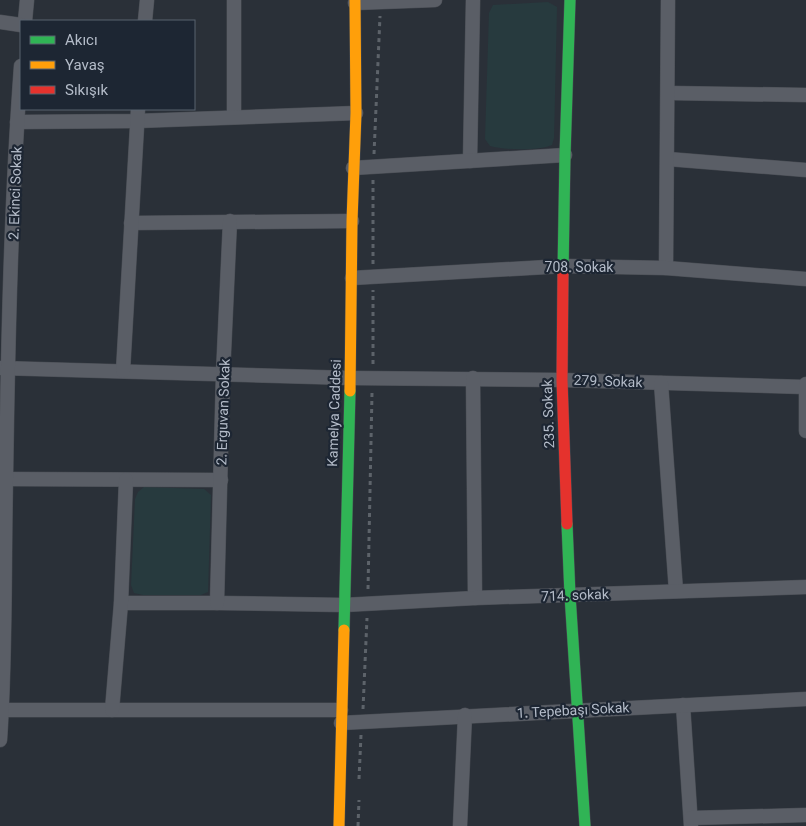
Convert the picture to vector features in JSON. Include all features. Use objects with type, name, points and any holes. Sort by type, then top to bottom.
[{"type":"street","points":[[25,20],[27,0]]},
{"type":"street","points":[[145,20],[147,0]]},
{"type":"street","points":[[234,0],[234,117]]},
{"type":"street","points":[[355,1],[435,0]]},
{"type":"street","points":[[470,161],[473,0]]},
{"type":"street","name":"235. Sokak","points":[[570,0],[562,380],[570,595],[585,826]]},
{"type":"street","points":[[666,268],[668,0]]},
{"type":"street","name":"Kamelya Caddesi","points":[[339,826],[353,168],[356,113],[355,1]]},
{"type":"street","points":[[0,22],[20,25]]},
{"type":"street","name":"2. Ekinci Sokak","points":[[0,740],[2,710],[4,368],[20,80]]},
{"type":"street","points":[[668,93],[806,95]]},
{"type":"street","points":[[17,122],[138,115],[234,117],[356,113]]},
{"type":"street","points":[[123,371],[138,115]]},
{"type":"street","points":[[353,168],[566,155]]},
{"type":"street","points":[[668,159],[806,170]]},
{"type":"street","name":"2. Erguvan Sokak","points":[[217,603],[223,374],[230,221]]},
{"type":"street","points":[[131,223],[352,221]]},
{"type":"street","name":"708. Sokak","points":[[352,278],[564,266],[666,268],[806,278]]},
{"type":"street","name":"279. Sokak","points":[[4,368],[350,378],[473,378],[806,385]]},
{"type":"street","points":[[473,378],[474,598]]},
{"type":"street","points":[[661,383],[676,592]]},
{"type":"street","points":[[806,385],[806,430]]},
{"type":"street","points":[[3,480],[221,480]]},
{"type":"street","points":[[112,710],[121,603],[126,480]]},
{"type":"street","name":"714. sokak","points":[[121,603],[344,605],[474,598],[806,587]]},
{"type":"street","name":"1. Tepebaşı Sokak","points":[[2,710],[112,710],[341,716],[362,722],[465,715],[806,699]]},
{"type":"street","points":[[683,706],[691,822],[806,815]]},
{"type":"street","points":[[460,826],[465,715]]},
{"type":"path","points":[[359,783],[367,604],[374,167],[380,2]]},
{"type":"path","points":[[358,826],[359,791]]},
{"type":"green space","points":[[548,2],[557,7],[554,138],[552,145],[521,149],[490,146],[485,139],[489,13],[493,5]]},
{"type":"green space","points":[[144,487],[204,489],[211,495],[208,592],[201,595],[143,595],[134,593],[131,585],[135,499],[138,492]]},
{"type":"traffic: fast","points":[[563,273],[570,0]]},
{"type":"traffic: fast","points":[[344,630],[350,391]]},
{"type":"traffic: fast","points":[[567,524],[585,826]]},
{"type":"traffic: slow","points":[[350,391],[352,221],[356,113],[355,0]]},
{"type":"traffic: slow","points":[[339,826],[344,630]]},
{"type":"traffic: jam","points":[[563,273],[562,380],[567,524]]}]
